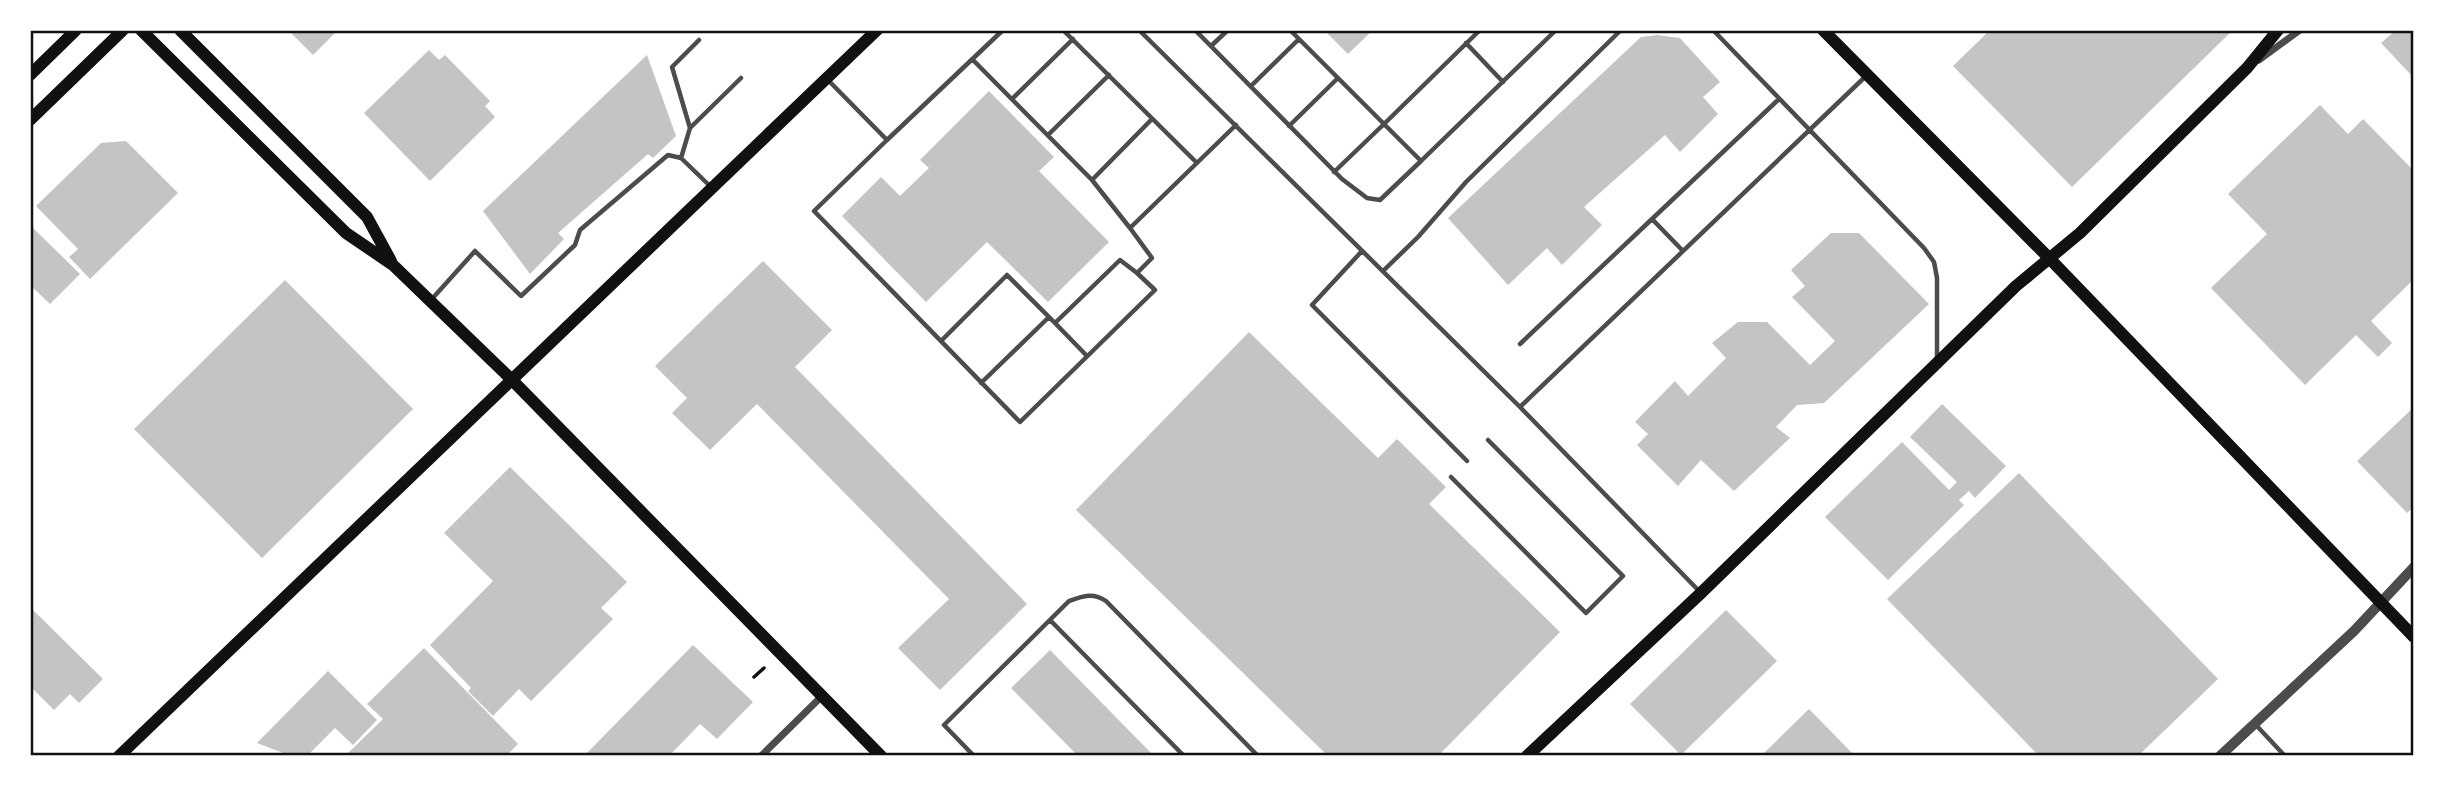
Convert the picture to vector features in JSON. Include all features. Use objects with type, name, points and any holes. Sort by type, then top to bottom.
[{"type":"main road","points":[[30,75],[76,30]]},
{"type":"main road","points":[[30,120],[122,30]]},
{"type":"main road","points":[[141,30],[346,233],[393,265],[511,379],[881,756]]},
{"type":"main road","points":[[180,30],[367,217],[393,265]]},
{"type":"main road","points":[[118,756],[877,30]]},
{"type":"main road","points":[[1823,30],[2050,259],[2414,636]]},
{"type":"main road","points":[[1527,756],[1701,593],[2016,286],[2080,233],[2247,68],[2277,30]]},
{"type":"street","points":[[2247,68],[2300,30]]},
{"type":"street","points":[[2220,756],[2354,631],[2414,566]]},
{"type":"street","points":[[761,756],[822,696]]},
{"type":"lane","points":[[1003,30],[814,211],[1020,422],[1154,290],[1120,260],[1055,323]]},
{"type":"lane","points":[[1063,30],[1196,163]]},
{"type":"lane","points":[[1139,30],[1520,407],[1701,593]]},
{"type":"lane","points":[[1195,30],[1334,172],[1367,198],[1380,200],[1556,30]]},
{"type":"lane","points":[[1211,46],[1227,30]]},
{"type":"lane","points":[[1290,30],[1421,162]]},
{"type":"lane","points":[[1334,172],[1480,30]]},
{"type":"lane","points":[[1383,271],[1418,237],[1466,182],[1621,30]]},
{"type":"lane","points":[[1713,30],[1934,262],[1937,278],[1937,362]]},
{"type":"lane","points":[[1012,99],[1073,39]]},
{"type":"lane","points":[[1251,86],[1299,39]]},
{"type":"lane","points":[[690,128],[672,67],[699,40]]},
{"type":"lane","points":[[1466,43],[1503,82]]},
{"type":"lane","points":[[973,60],[1092,180],[1130,228],[1152,258],[1137,273]]},
{"type":"lane","points":[[1048,135],[1109,75]]},
{"type":"lane","points":[[1520,407],[1867,75]]},
{"type":"lane","points":[[681,158],[690,128],[741,78]]},
{"type":"lane","points":[[1289,126],[1338,78]]},
{"type":"lane","points":[[826,79],[887,140]]},
{"type":"lane","points":[[1520,344],[1779,99]]},
{"type":"lane","points":[[1092,180],[1152,119]]},
{"type":"lane","points":[[1130,228],[1236,125]]},
{"type":"lane","points":[[430,301],[475,251],[521,296],[575,245],[580,230],[668,155],[681,158],[712,188]]},
{"type":"lane","points":[[1652,219],[1683,251]]},
{"type":"lane","points":[[1362,251],[1312,305],[1467,461]]},
{"type":"lane","points":[[941,341],[1007,275],[1087,356]]},
{"type":"lane","points":[[981,383],[1049,317]]},
{"type":"lane","points":[[1451,477],[1586,613],[1622,576],[1488,440]]},
{"type":"lane","points":[[974,756],[944,725],[1069,601],[1085,595],[1097,595],[1106,601],[1257,756]]},
{"type":"lane","points":[[1050,619],[1184,756]]},
{"type":"lane","points":[[2255,724],[2285,756]]},
{"type":"path","points":[[754,677],[764,667]]},
{"type":"building","points":[[288,30],[338,30],[313,55]]},
{"type":"building","points":[[1324,30],[1373,30],[1348,54]]},
{"type":"building","points":[[1990,30],[2233,30],[2072,187],[1953,66]]},
{"type":"building","points":[[2396,30],[2414,30],[2414,78],[2381,43]]},
{"type":"building","points":[[1657,35],[1680,38],[1720,82],[1703,97],[1718,114],[1680,152],[1665,135],[1584,207],[1602,225],[1562,265],[1547,248],[1508,285],[1448,218],[1641,37]]},
{"type":"building","points":[[429,50],[439,60],[445,55],[490,101],[485,106],[495,117],[430,181],[364,113]]},
{"type":"building","points":[[647,55],[676,136],[653,158],[648,154],[558,233],[564,239],[530,274],[483,211]]},
{"type":"building","points":[[989,91],[1054,157],[1039,171],[1109,242],[1048,302],[987,242],[926,302],[842,216],[881,177],[900,196],[929,168],[920,160]]},
{"type":"building","points":[[2320,105],[2348,134],[2363,119],[2414,171],[2414,279],[2371,321],[2392,343],[2378,357],[2356,335],[2305,385],[2211,288],[2267,234],[2228,194]]},
{"type":"building","points":[[126,141],[178,193],[90,279],[69,257],[78,249],[36,206],[101,143]]},
{"type":"building","points":[[30,225],[80,274],[50,304],[30,285]]},
{"type":"building","points":[[1831,233],[1859,233],[1929,304],[1824,403],[1797,405],[1776,427],[1790,438],[1734,491],[1701,460],[1678,486],[1637,445],[1648,434],[1635,422],[1675,381],[1688,396],[1726,358],[1712,343],[1738,322],[1767,322],[1810,365],[1835,341],[1792,297],[1805,286],[1791,270]]},
{"type":"building","points":[[763,261],[832,330],[795,367],[1027,604],[940,690],[898,648],[949,599],[757,404],[710,450],[672,413],[687,398],[655,366]]},
{"type":"building","points":[[285,280],[413,409],[262,558],[134,429]]},
{"type":"building","points":[[1249,332],[1378,458],[1397,439],[1446,487],[1429,504],[1560,632],[1438,756],[1328,756],[1076,510]]},
{"type":"building","points":[[1942,404],[2006,466],[1975,498],[1969,491],[1959,500],[1964,505],[1888,580],[1825,517],[1902,442],[1949,490],[1957,482],[1910,437]]},
{"type":"building","points":[[2414,407],[2414,507],[2407,513],[2357,461]]},
{"type":"building","points":[[510,467],[627,582],[601,608],[613,619],[531,701],[519,689],[493,716],[468,691],[471,688],[430,645],[493,581],[444,533]]},
{"type":"building","points":[[2019,473],[2218,679],[2138,756],[2039,756],[1887,599]]},
{"type":"building","points":[[30,607],[103,679],[79,703],[70,694],[54,710],[30,686]]},
{"type":"building","points":[[1726,610],[1777,661],[1681,755],[1630,704]]},
{"type":"building","points":[[693,645],[753,702],[717,739],[700,724],[669,756],[584,756]]},
{"type":"building","points":[[424,648],[518,744],[506,756],[345,756],[383,719],[367,704]]},
{"type":"building","points":[[1050,650],[1154,756],[1078,756],[1011,688]]},
{"type":"building","points":[[328,671],[377,720],[353,745],[335,728],[307,756],[291,756],[257,743]]},
{"type":"building","points":[[1809,709],[1855,756],[1761,756]]}]
